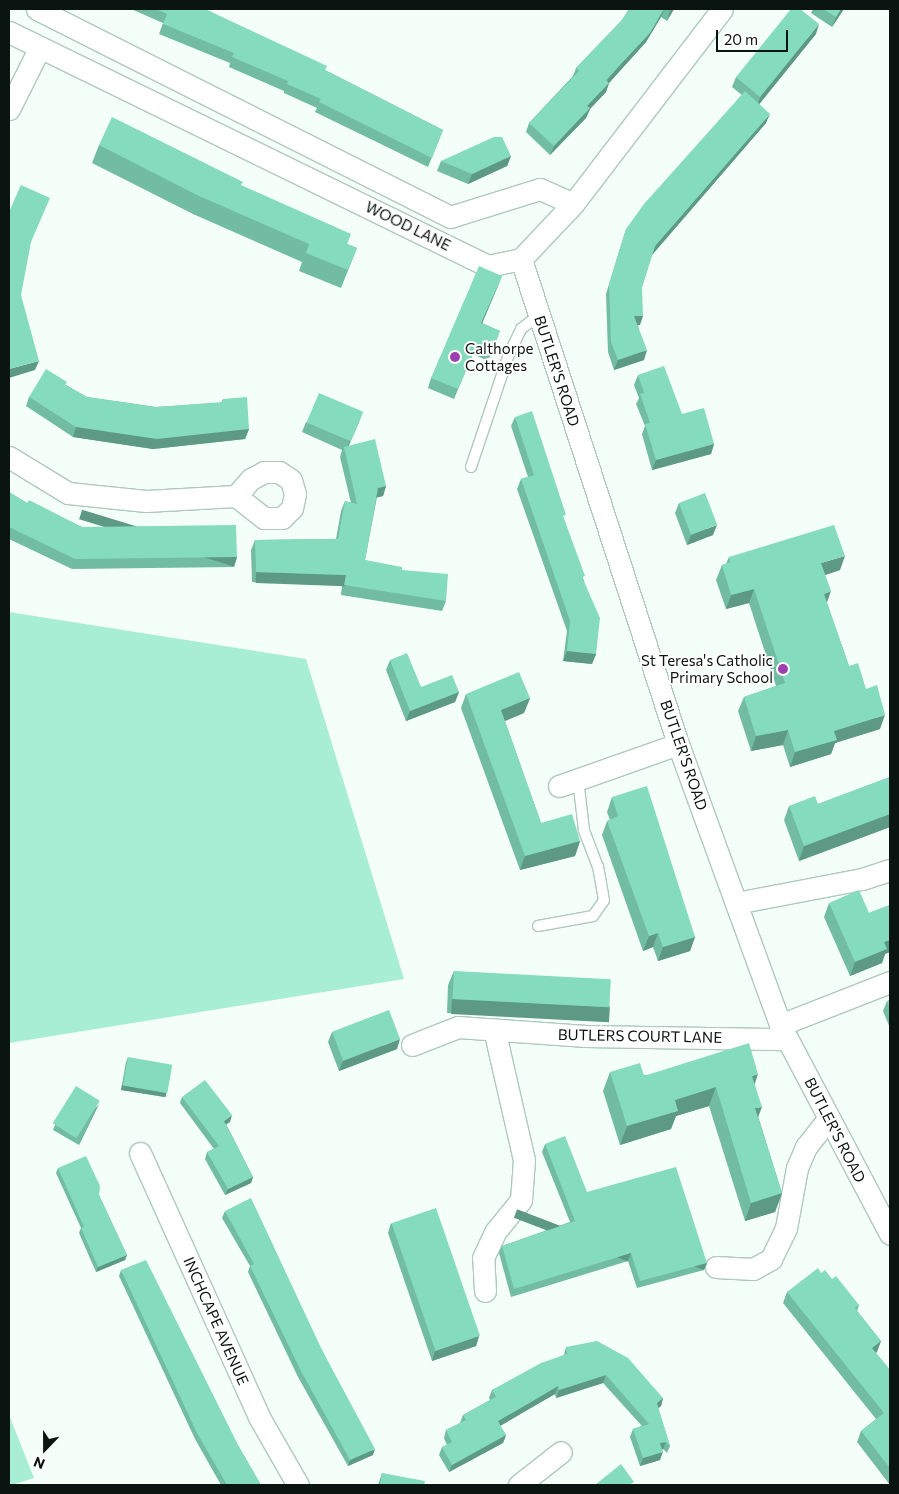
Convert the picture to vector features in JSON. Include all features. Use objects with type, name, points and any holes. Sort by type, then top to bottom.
[{"type":"street","points":[[37,9],[450,217],[540,189],[573,204]]},
{"type":"street","points":[[521,259],[573,204],[722,9]]},
{"type":"street","name":"WOOD LANE","points":[[9,32],[488,266],[521,259]]},
{"type":"street","points":[[9,109],[40,47]]},
{"type":"street","name":"BUTLER'S ROAD","points":[[521,259],[678,744],[784,1032],[890,1234]]},
{"type":"street","points":[[9,456],[68,493],[146,501],[236,496]]},
{"type":"street","points":[[568,782],[678,744]]},
{"type":"street","points":[[736,903],[862,879],[890,870]]},
{"type":"street","points":[[784,1032],[890,982]]},
{"type":"street","name":"BUTLERS COURT LANE","points":[[412,1045],[458,1026],[586,1036],[784,1032]]},
{"type":"street","points":[[485,1290],[483,1258],[495,1232],[521,1200],[524,1160],[494,1029]]},
{"type":"street","points":[[716,1267],[753,1269],[771,1259],[786,1228],[797,1168],[806,1147],[828,1118]]},
{"type":"street","name":"INCHCAPE AVENUE","points":[[140,1153],[259,1417],[298,1485]]},
{"type":"street","points":[[519,1485],[561,1452]]},
{"type":"lane","points":[[471,467],[513,345],[521,328],[539,315]]},
{"type":"lane","points":[[538,926],[594,916],[604,900],[598,867],[568,782]]},
{"type":"green space","points":[[9,612],[306,659],[404,979],[9,1043]]},
{"type":"green space","points":[[9,1415],[34,1478],[12,1485],[9,1485]]},
{"type":"building","points":[[156,9],[205,9],[327,66],[325,70],[443,130],[432,158],[319,102],[321,99],[287,84],[288,81],[232,57],[234,53],[163,24],[167,14]]},
{"type":"building","points":[[629,9],[664,9],[650,33],[606,80],[609,83],[587,106],[590,108],[554,146],[529,123],[579,71],[576,68],[622,20]]},
{"type":"building","points":[[791,9],[800,9],[819,24],[760,97],[736,77]]},
{"type":"building","points":[[823,9],[841,9],[836,17]]},
{"type":"building","points":[[745,91],[770,114],[655,246],[642,287],[643,316],[634,316],[647,350],[618,360],[611,342],[609,284],[626,229],[644,204]]},
{"type":"building","points":[[112,117],[243,182],[241,185],[351,234],[347,244],[357,248],[348,270],[306,253],[309,244],[199,196],[99,145]]},
{"type":"building","points":[[494,137],[502,137],[511,156],[472,174],[441,161]]},
{"type":"building","points":[[21,185],[50,198],[31,242],[21,295],[39,361],[9,369],[9,212]]},
{"type":"building","points":[[479,266],[502,276],[481,323],[500,331],[491,351],[477,345],[458,389],[431,378]]},
{"type":"building","points":[[664,366],[682,414],[704,408],[714,444],[656,460],[645,424],[650,423],[640,394],[644,393],[638,375]]},
{"type":"building","points":[[46,369],[67,382],[65,385],[87,397],[156,407],[223,402],[223,399],[247,397],[249,429],[157,439],[76,427],[29,397]]},
{"type":"building","points":[[319,393],[363,412],[351,441],[306,422]]},
{"type":"building","points":[[532,411],[566,515],[563,516],[585,576],[582,577],[600,618],[596,654],[567,651],[570,621],[521,479],[534,475],[515,417]]},
{"type":"building","points":[[375,439],[386,486],[378,488],[365,560],[402,567],[402,570],[448,574],[446,601],[344,585],[346,575],[256,572],[255,540],[338,539],[345,501],[357,504],[344,447]]},
{"type":"building","points":[[9,492],[27,503],[29,500],[82,527],[236,525],[237,557],[75,559],[9,527]]},
{"type":"building","points":[[705,493],[717,525],[691,535],[679,503]]},
{"type":"building","points":[[834,525],[845,556],[821,563],[831,591],[824,594],[849,666],[858,663],[866,689],[877,685],[885,715],[834,731],[837,740],[795,752],[788,730],[756,736],[744,697],[785,683],[754,589],[731,595],[722,565],[730,562],[729,557]]},
{"type":"building","points":[[407,653],[421,687],[452,675],[459,692],[410,711],[390,660]]},
{"type":"building","points":[[519,672],[530,698],[501,710],[541,823],[572,814],[580,841],[525,856],[466,694]]},
{"type":"building","points":[[890,777],[890,814],[804,846],[789,806],[815,796],[818,804]]},
{"type":"building","points":[[647,786],[695,937],[663,947],[658,933],[649,936],[607,821],[618,816],[612,797]]},
{"type":"building","points":[[859,890],[869,913],[890,905],[890,940],[884,942],[887,949],[855,962],[829,903]]},
{"type":"building","points":[[454,971],[611,979],[609,1007],[453,999]]},
{"type":"building","points":[[389,1010],[400,1039],[343,1061],[332,1032]]},
{"type":"building","points":[[749,1043],[758,1074],[752,1076],[762,1107],[755,1108],[782,1193],[751,1203],[716,1087],[675,1100],[678,1111],[627,1126],[610,1072],[640,1063],[644,1076]]},
{"type":"building","points":[[128,1057],[172,1065],[167,1093],[123,1086]]},
{"type":"building","points":[[205,1080],[232,1115],[224,1121],[253,1177],[228,1189],[207,1152],[219,1146],[182,1097]]},
{"type":"building","points":[[76,1086],[100,1101],[76,1138],[53,1123]]},
{"type":"building","points":[[565,1136],[587,1192],[676,1167],[707,1263],[640,1281],[631,1253],[514,1289],[502,1246],[575,1221],[545,1144]]},
{"type":"building","points":[[86,1156],[100,1186],[99,1195],[127,1255],[98,1267],[81,1228],[84,1227],[58,1168]]},
{"type":"building","points":[[251,1198],[322,1350],[375,1449],[350,1460],[301,1371],[250,1266],[254,1264],[225,1211]]},
{"type":"building","points":[[436,1208],[480,1336],[436,1351],[392,1223]]},
{"type":"building","points":[[146,1260],[239,1447],[261,1485],[227,1485],[197,1433],[121,1270]]},
{"type":"building","points":[[818,1268],[821,1273],[825,1270],[832,1279],[836,1276],[859,1305],[855,1308],[881,1341],[872,1348],[890,1370],[890,1468],[861,1431],[884,1413],[787,1292]]},
{"type":"building","points":[[597,1341],[628,1358],[663,1398],[657,1403],[670,1446],[666,1442],[660,1443],[663,1452],[643,1458],[633,1429],[649,1424],[606,1375],[559,1390],[558,1386],[498,1421],[506,1435],[452,1465],[442,1447],[452,1442],[446,1430],[466,1420],[463,1415],[496,1397],[492,1390],[541,1363],[567,1354],[566,1347]]},
{"type":"building","points":[[621,1464],[634,1482],[629,1485],[595,1485]]},
{"type":"building","points":[[382,1473],[425,1481],[424,1485],[380,1485]]},
{"type":"place","name":"Calthorpe Cottages","points":[[455,357]]},
{"type":"place","name":"St Teresa's Catholic Primary School","points":[[783,669]]}]
